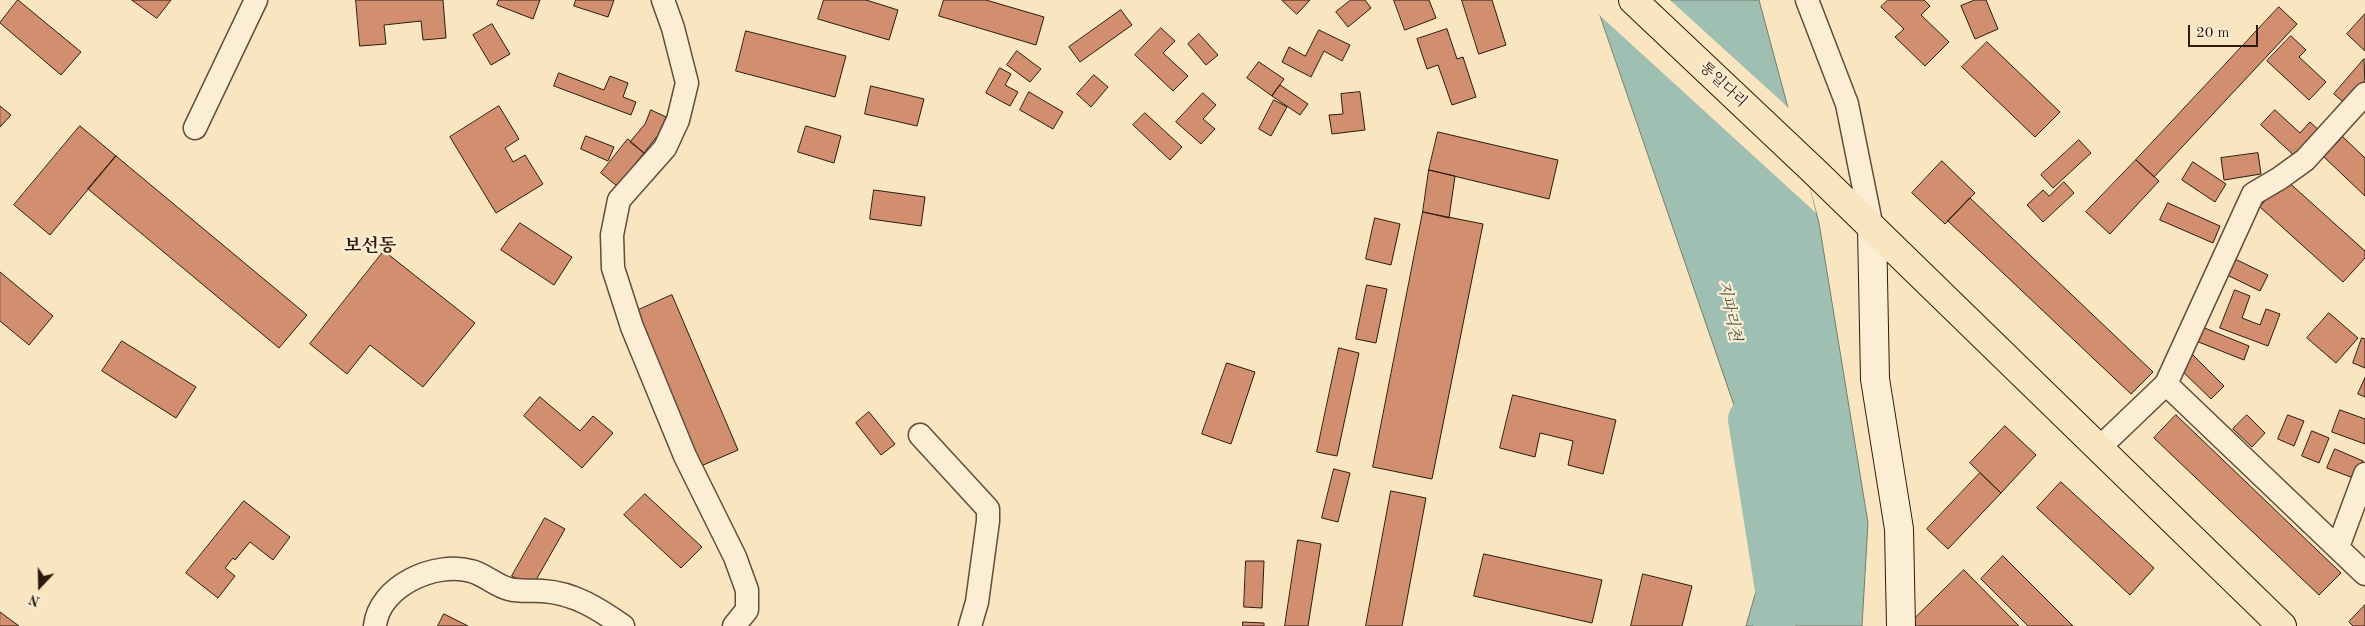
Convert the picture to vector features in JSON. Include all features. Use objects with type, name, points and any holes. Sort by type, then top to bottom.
[{"type":"main road","name":"통일다리","points":[[1633,0],[1813,170],[2282,626]]},
{"type":"street","points":[[195,128],[256,0]]},
{"type":"street","points":[[663,0],[673,28],[687,83],[678,120],[665,148],[619,200],[612,235],[614,268],[632,327],[685,456],[735,557],[747,590],[747,610],[734,626]]},
{"type":"street","points":[[1807,0],[1847,104],[1872,228],[1875,379],[1899,529],[1901,626]]},
{"type":"street","points":[[2099,448],[2166,384],[2254,194],[2305,160],[2365,94]]},
{"type":"street","points":[[2166,384],[2365,574]]},
{"type":"street","points":[[920,435],[988,509],[977,602],[970,626]]},
{"type":"street","points":[[2338,547],[2365,474]]},
{"type":"street","points":[[375,626],[380,610],[392,593],[408,581],[430,572],[454,569],[471,571],[508,589],[544,591],[565,595],[595,606],[623,626]]},
{"type":"water","points":[[1595,0],[1759,0],[1819,223],[1868,523],[1862,626],[1746,626],[1775,525]]},
{"type":"pier","points":[[1592,0],[1670,0],[1791,110],[1816,213],[1596,12]]},
{"type":"building","points":[[18,0],[81,52],[61,75],[0,23]]},
{"type":"building","points":[[132,0],[171,0],[157,18]]},
{"type":"building","points":[[356,0],[443,0],[446,38],[423,40],[421,21],[384,25],[386,44],[360,46]]},
{"type":"building","points":[[499,0],[540,0],[533,19],[497,5]]},
{"type":"building","points":[[576,0],[614,0],[608,17],[574,6]]},
{"type":"building","points":[[824,0],[866,0],[898,10],[889,40],[818,19]]},
{"type":"building","points":[[944,0],[986,0],[1044,17],[1036,45],[939,16]]},
{"type":"building","points":[[1282,0],[1310,0],[1297,14]]},
{"type":"building","points":[[1351,0],[1365,0],[1371,8],[1348,27],[1336,12]]},
{"type":"building","points":[[1394,0],[1429,0],[1436,18],[1405,30]]},
{"type":"building","points":[[1462,0],[1492,0],[1506,45],[1479,54]]},
{"type":"building","points":[[1888,0],[1924,0],[1930,6],[1921,15],[1949,42],[1925,66],[1895,37],[1904,29],[1881,7]]},
{"type":"building","points":[[1975,0],[1986,0],[1998,29],[1975,39],[1961,6]]},
{"type":"building","points":[[2279,7],[2297,24],[2154,177],[2136,160]]},
{"type":"building","points":[[1121,10],[1132,25],[1080,62],[1069,47]]},
{"type":"building","points":[[2365,14],[2365,51],[2347,34]]},
{"type":"building","points":[[492,24],[510,54],[491,65],[473,35]]},
{"type":"building","points":[[1161,28],[1175,41],[1163,53],[1188,76],[1173,91],[1135,55]]},
{"type":"building","points":[[1447,29],[1457,59],[1463,57],[1476,97],[1452,105],[1438,65],[1427,69],[1417,39]]},
{"type":"building","points":[[1319,30],[1350,45],[1342,61],[1324,51],[1311,77],[1282,62],[1289,47],[1305,56]]},
{"type":"building","points":[[746,31],[846,56],[835,97],[736,71]]},
{"type":"building","points":[[1199,34],[1218,55],[1206,65],[1188,44]]},
{"type":"building","points":[[2291,36],[2306,50],[2299,57],[2326,82],[2309,100],[2267,61]]},
{"type":"building","points":[[1987,42],[2060,112],[2035,137],[1962,67]]},
{"type":"building","points":[[1017,51],[1041,69],[1030,82],[1007,65]]},
{"type":"building","points":[[2364,59],[2365,87],[2348,106],[2334,94]]},
{"type":"building","points":[[1259,62],[1284,79],[1272,96],[1247,78]]},
{"type":"building","points":[[1000,68],[1011,74],[1005,85],[1018,92],[1010,106],[986,93]]},
{"type":"building","points":[[559,73],[604,90],[610,76],[628,83],[623,97],[636,102],[631,115],[554,86]]},
{"type":"building","points":[[1094,75],[1108,87],[1091,107],[1077,94]]},
{"type":"building","points":[[1280,85],[1308,104],[1300,115],[1272,96]]},
{"type":"building","points":[[871,86],[924,99],[917,126],[865,114]]},
{"type":"building","points":[[1029,92],[1063,112],[1053,129],[1020,110]]},
{"type":"building","points":[[1360,92],[1365,130],[1332,134],[1329,115],[1343,114],[1341,94]]},
{"type":"building","points":[[1203,93],[1216,105],[1203,119],[1215,129],[1201,144],[1176,122]]},
{"type":"building","points":[[1274,100],[1287,107],[1271,136],[1259,129]]},
{"type":"building","points":[[0,106],[11,115],[0,127]]},
{"type":"building","points":[[499,106],[519,139],[505,148],[513,162],[525,155],[543,184],[496,213],[450,137]]},
{"type":"building","points":[[651,110],[666,117],[658,135],[644,153],[630,142],[645,124]]},
{"type":"building","points":[[2275,110],[2300,133],[2310,122],[2323,134],[2299,160],[2261,125]]},
{"type":"building","points":[[1145,113],[1182,147],[1170,160],[1133,125]]},
{"type":"building","points":[[80,126],[116,156],[50,235],[14,205]]},
{"type":"building","points":[[806,126],[841,136],[834,163],[798,152]]},
{"type":"building","points":[[1438,132],[1558,160],[1549,199],[1429,170]]},
{"type":"building","points":[[586,136],[614,147],[608,161],[581,149]]},
{"type":"building","points":[[2343,137],[2365,158],[2365,196],[2324,157]]},
{"type":"building","points":[[628,139],[644,153],[617,186],[601,173]]},
{"type":"building","points":[[2079,140],[2091,153],[2053,188],[2041,175]]},
{"type":"building","points":[[2258,153],[2261,174],[2224,180],[2221,158]]},
{"type":"building","points":[[116,156],[307,315],[279,348],[88,189]]},
{"type":"building","points":[[2136,160],[2159,181],[2110,234],[2086,212]]},
{"type":"building","points":[[1942,161],[1975,193],[1945,224],[1912,193]]},
{"type":"building","points":[[2193,162],[2226,184],[2215,202],[2182,180]]},
{"type":"building","points":[[1429,170],[1455,176],[1449,218],[1423,212]]},
{"type":"building","points":[[2285,179],[2365,251],[2365,258],[2343,282],[2260,207]]},
{"type":"building","points":[[2064,182],[2074,193],[2043,222],[2027,205],[2043,190],[2049,196]]},
{"type":"building","points":[[874,190],[925,197],[921,226],[870,219]]},
{"type":"building","points":[[1970,198],[2153,372],[2131,394],[1948,221]]},
{"type":"building","points":[[2168,203],[2220,226],[2213,243],[2160,220]]},
{"type":"building","points":[[1423,212],[1483,224],[1432,479],[1373,467]]},
{"type":"building","points":[[1375,218],[1400,224],[1391,265],[1366,259]]},
{"type":"building","points":[[520,223],[572,257],[554,285],[501,250]]},
{"type":"building","points":[[384,251],[475,323],[423,387],[370,345],[347,374],[310,344]]},
{"type":"building","points":[[2231,257],[2268,275],[2260,291],[2223,273]]},
{"type":"building","points":[[0,272],[53,316],[29,345],[0,321]]},
{"type":"building","points":[[1367,285],[1387,289],[1376,343],[1356,339]]},
{"type":"building","points":[[2235,290],[2250,296],[2242,318],[2260,325],[2266,309],[2280,314],[2268,346],[2220,328]]},
{"type":"building","points":[[672,295],[738,450],[701,466],[634,312]]},
{"type":"building","points":[[2329,313],[2358,338],[2336,363],[2307,338]]},
{"type":"building","points":[[2202,327],[2249,346],[2244,360],[2196,341]]},
{"type":"building","points":[[2362,338],[2365,339],[2365,368],[2353,363]]},
{"type":"building","points":[[122,341],[196,387],[176,418],[102,371]]},
{"type":"building","points":[[1339,348],[1359,353],[1337,456],[1317,452]]},
{"type":"building","points":[[2193,355],[2224,386],[2211,399],[2179,368]]},
{"type":"building","points":[[1227,363],[1255,372],[1231,444],[1202,434]]},
{"type":"building","points":[[2365,378],[2365,397],[2358,394]]},
{"type":"building","points":[[1513,395],[1616,420],[1603,474],[1568,465],[1573,441],[1540,433],[1535,457],[1500,448]]},
{"type":"building","points":[[540,397],[580,431],[593,416],[613,433],[582,468],[524,416]]},
{"type":"building","points":[[2340,410],[2365,419],[2365,444],[2332,432]]},
{"type":"building","points":[[869,412],[895,444],[881,455],[856,423]]},
{"type":"building","points":[[2176,415],[2341,573],[2319,595],[2154,438]]},
{"type":"building","points":[[2247,415],[2265,433],[2252,447],[2233,429]]},
{"type":"building","points":[[2288,415],[2304,421],[2294,446],[2278,439]]},
{"type":"building","points":[[2005,426],[2036,455],[2001,493],[1970,463]]},
{"type":"building","points":[[2312,431],[2329,438],[2319,463],[2302,456]]},
{"type":"building","points":[[2335,449],[2363,461],[2356,479],[2327,468]]},
{"type":"building","points":[[1334,469],[1350,473],[1338,522],[1322,518]]},
{"type":"building","points":[[1980,473],[2001,493],[1948,549],[1927,529]]},
{"type":"building","points":[[2061,482],[2154,568],[2130,595],[2037,508]]},
{"type":"building","points":[[1391,491],[1426,498],[1402,626],[1366,626]]},
{"type":"building","points":[[645,494],[702,547],[681,568],[624,515]]},
{"type":"building","points":[[244,501],[290,537],[273,560],[250,542],[235,560],[233,558],[225,568],[235,576],[218,598],[186,573]]},
{"type":"building","points":[[545,518],[565,529],[532,587],[512,576]]},
{"type":"building","points":[[1298,540],[1321,544],[1308,626],[1285,626]]},
{"type":"building","points":[[1484,554],[1602,580],[1592,623],[1474,596]]},
{"type":"building","points":[[2003,556],[2073,626],[2028,626],[1981,579]]},
{"type":"building","points":[[1246,561],[1264,561],[1262,608],[1244,607]]},
{"type":"building","points":[[1964,570],[2019,626],[1913,626],[1913,620]]},
{"type":"building","points":[[1643,574],[1692,586],[1682,626],[1631,626]]},
{"type":"building","points":[[2365,605],[2365,626],[2353,626],[2349,622]]},
{"type":"building","points":[[0,612],[19,626],[0,626]]},
{"type":"building","points":[[444,614],[468,626],[438,626]]},
{"type":"building","points":[[1243,622],[1264,623],[1264,626],[1243,626]]},
{"type":"waterway","name":"지파리천","points":[[1749,419],[1777,596],[1774,626]]},
{"type":"district","name":"보선동","points":[[370,246]]}]
